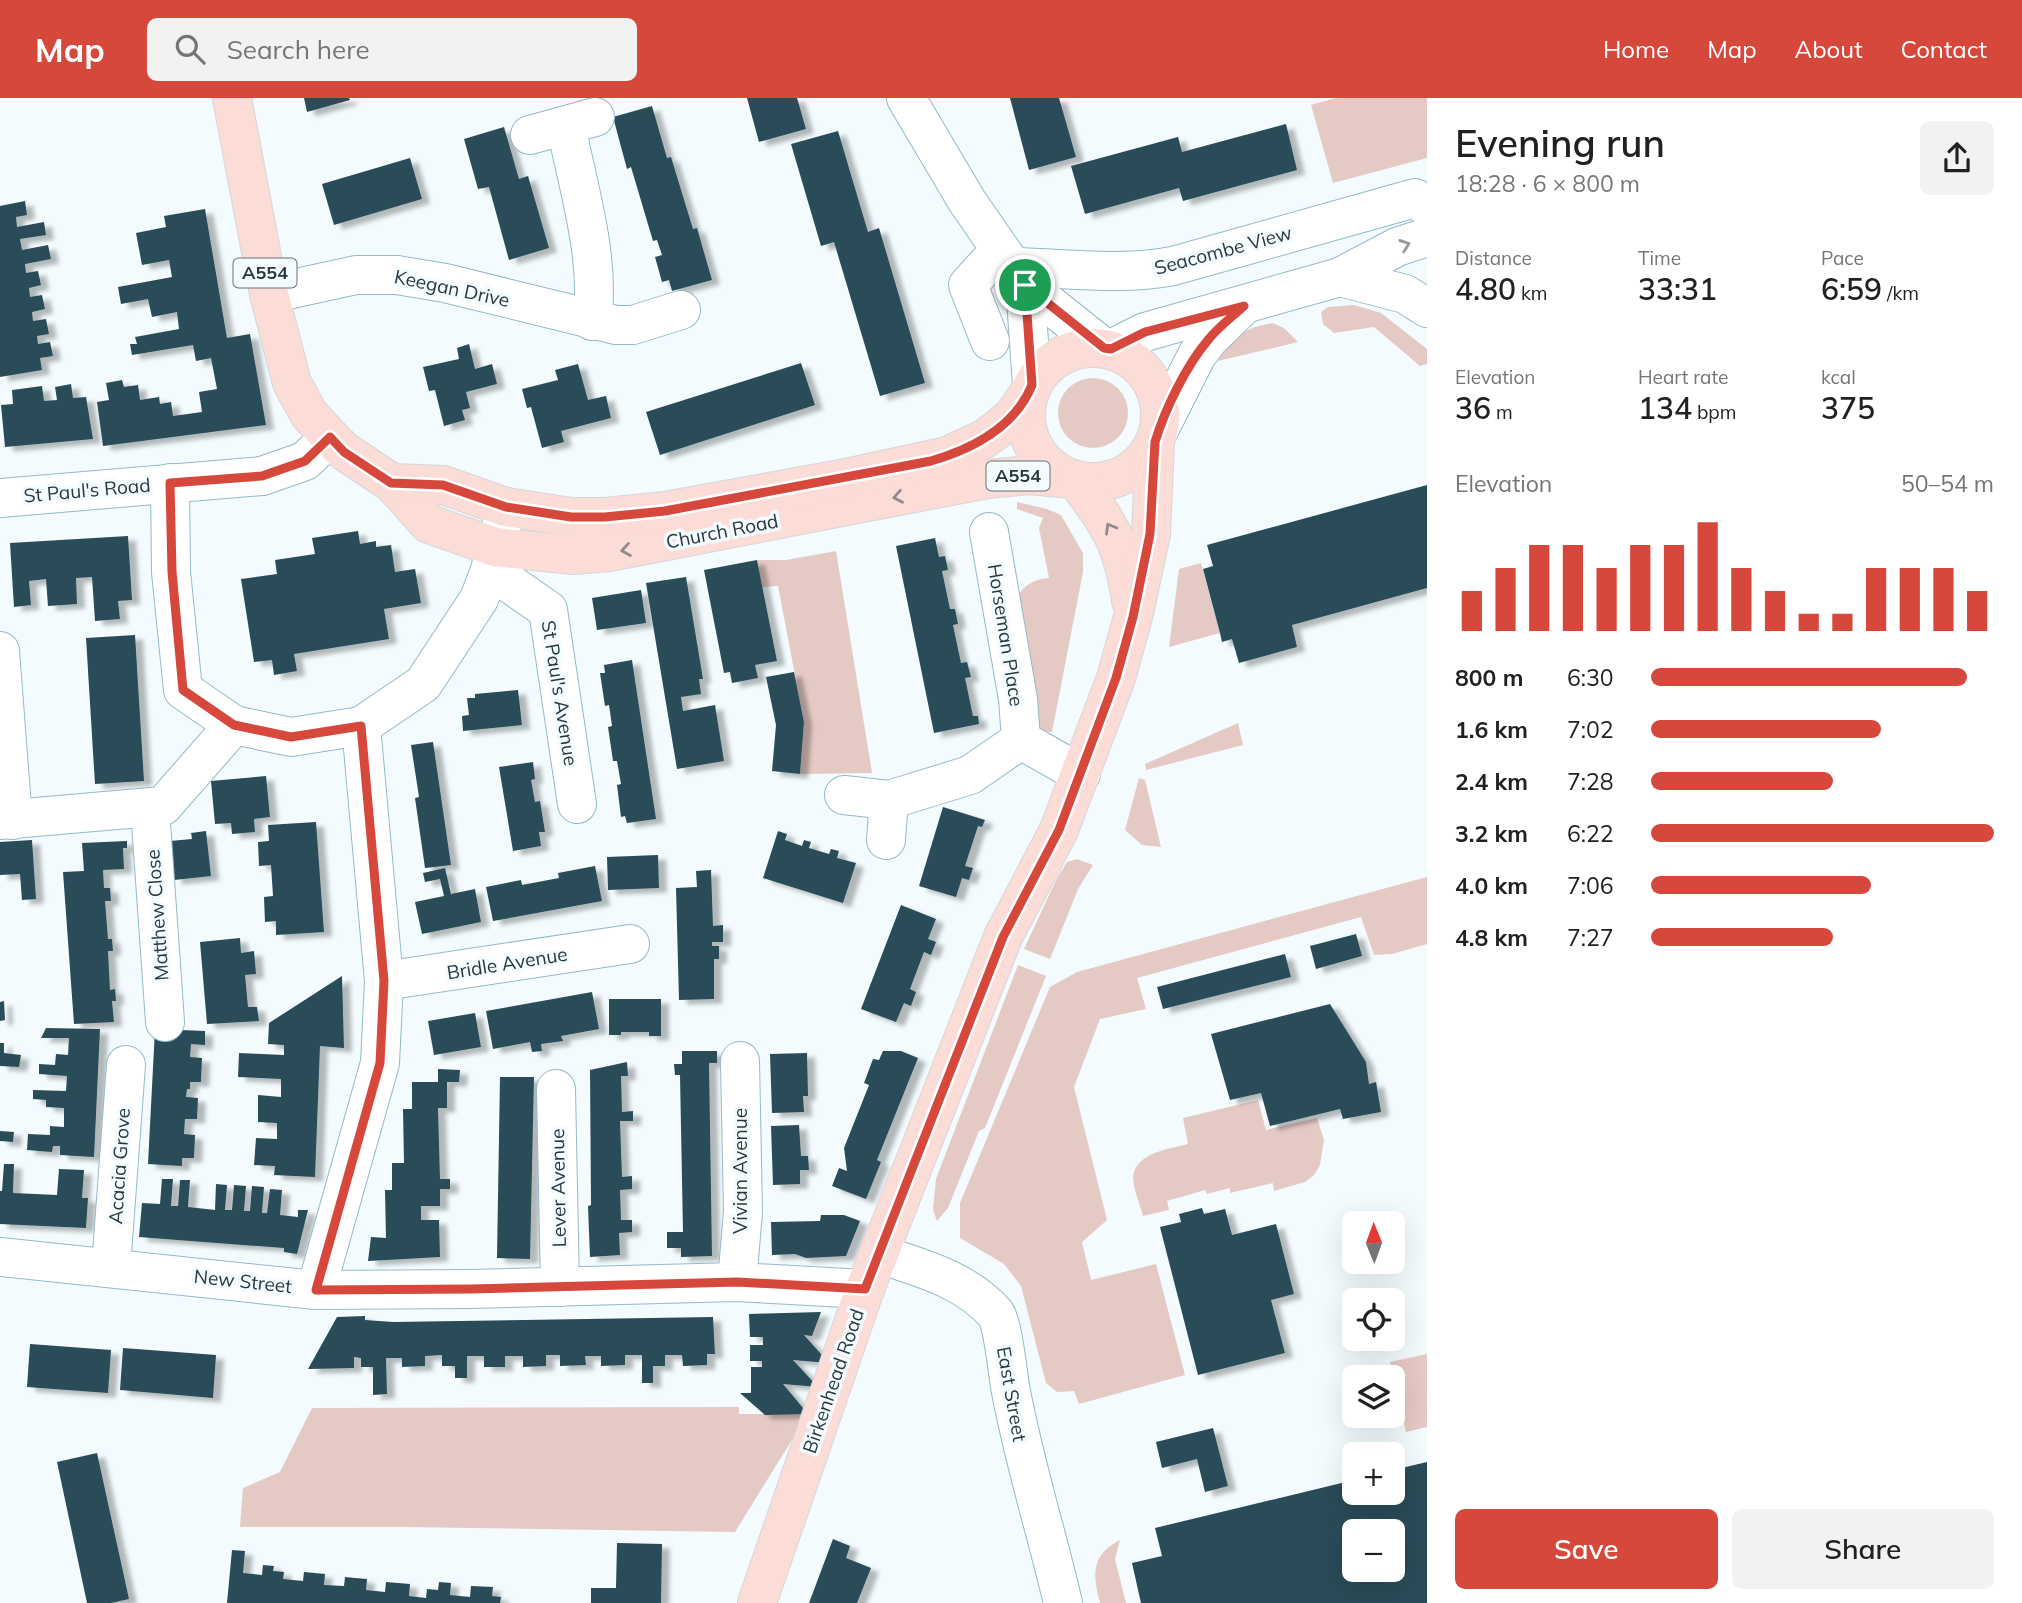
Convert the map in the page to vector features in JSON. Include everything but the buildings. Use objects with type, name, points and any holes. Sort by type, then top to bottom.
[{"type":"main road","name":"Church Road","points":[[232,98],[269,294],[292,383],[309,414],[344,452],[391,483],[429,524],[493,559],[609,552],[987,480],[1030,475],[1074,480]]},
{"type":"main road","name":"A554","points":[[1090,347],[1107,349],[1136,362],[1151,380],[1160,407],[1157,435],[1141,463],[1126,474],[1106,481],[1074,480],[1051,468],[1037,452],[1028,434],[1026,419],[1031,388],[1049,363],[1062,355],[1090,347]]},
{"type":"main road","name":"Church Road","points":[[391,483],[443,485],[506,507],[571,517],[641,514],[696,506],[931,461],[966,449],[984,439],[1013,415],[1031,388]]},
{"type":"main road","name":"Birkenhead Road","points":[[757,1603],[872,1271],[1003,937],[1059,830],[1116,678],[1133,617],[1150,534],[1157,435]]},
{"type":"main road","name":"Birkenhead Road","points":[[1074,480],[1109,524],[1116,539],[1125,570],[1133,617]]},
{"type":"street","points":[[906,98],[967,201],[1013,267],[1107,349],[1145,332],[1340,277],[1397,247],[1427,237]]},
{"type":"street","points":[[530,135],[580,121],[593,265],[592,321]]},
{"type":"street","name":"Seacombe View","points":[[1013,267],[1128,272],[1148,270],[1415,198],[1427,207]]},
{"type":"street","points":[[990,341],[968,285],[1013,267]]},
{"type":"street","points":[[1013,267],[1031,388]]},
{"type":"street","name":"Keegan Drive","points":[[269,294],[356,275],[397,275],[444,283],[616,325],[633,325],[681,310]]},
{"type":"street","points":[[1340,277],[1405,294],[1427,308]]},
{"type":"street","points":[[1157,435],[1197,355],[1209,339],[1244,306]]},
{"type":"street","name":"St Paul's Road","points":[[0,498],[262,476],[305,461],[330,437]]},
{"type":"street","points":[[170,483],[172,572],[183,690],[234,725],[291,737],[361,726],[423,684],[479,598],[493,559],[506,507]]},
{"type":"street","name":"Horseman Place","points":[[989,532],[1018,699],[1021,740]]},
{"type":"street","name":"St Paul's Avenue","points":[[493,559],[548,610],[577,804]]},
{"type":"street","points":[[0,651],[6,820],[163,806],[234,725]]},
{"type":"street","points":[[316,1290],[380,1063],[384,981],[361,726]]},
{"type":"street","points":[[844,795],[889,800],[970,775],[1021,740],[1082,774]]},
{"type":"street","points":[[886,840],[889,800]]},
{"type":"street","name":"Matthew Close","points":[[150,809],[165,1022]]},
{"type":"street","name":"Bridle Avenue","points":[[384,981],[630,944]]},
{"type":"street","name":"Vivian Avenue","points":[[737,1282],[743,1212],[740,1061]]},
{"type":"street","name":"Acacia Grove","points":[[111,1267],[126,1065]]},
{"type":"street","name":"Lever Avenue","points":[[556,1089],[560,1287]]},
{"type":"street","name":"New Street","points":[[0,1257],[316,1290],[737,1282],[872,1271]]},
{"type":"street","name":"East Street","points":[[872,1271],[940,1274],[970,1292],[998,1316],[1020,1441],[1063,1603]]},
{"type":"shaded area","points":[[1336,98],[1427,98],[1427,158],[1333,183],[1311,105]]},
{"type":"shaded area","points":[[1354,305],[1381,313],[1427,349],[1427,364],[1420,366],[1374,327],[1334,333],[1323,324],[1321,312],[1328,307]]},
{"type":"shaded area","points":[[1272,323],[1284,328],[1298,342],[1218,361],[1240,335]]},
{"type":"shaded area","points":[[1093,378],[1118,388],[1128,413],[1118,438],[1093,448],[1068,438],[1058,413],[1068,388]]},
{"type":"shaded area","points":[[1017,502],[1061,515],[1083,553],[1083,572],[1052,732],[1031,730],[1014,603],[1028,585],[1049,578],[1039,528],[1043,518],[1017,509]]},
{"type":"shaded area","points":[[836,551],[872,773],[800,774],[804,722],[778,586],[762,587],[757,560],[786,560]]},
{"type":"shaded area","points":[[1201,563],[1220,633],[1169,647],[1179,569]]},
{"type":"shaded area","points":[[1238,723],[1243,745],[1146,770],[1145,764]]},
{"type":"shaded area","points":[[1139,778],[1145,780],[1161,847],[1142,845],[1125,830]]},
{"type":"shaded area","points":[[1077,859],[1093,865],[1078,889],[1050,959],[1024,949],[1057,878],[1067,862]]},
{"type":"shaded area","points":[[1427,877],[1427,944],[1392,954],[1374,955],[1361,917],[1137,978],[1146,1009],[1100,1019],[1074,1087],[1107,1220],[1082,1242],[1091,1280],[1156,1264],[1185,1375],[1079,1404],[1074,1391],[1057,1392],[1046,1383],[1021,1286],[1004,1264],[960,1238],[960,1203],[1050,987],[1077,972]]},
{"type":"shaded area","points":[[1018,965],[1046,976],[985,1128],[979,1131],[948,1208],[937,1221],[933,1210],[936,1179]]},
{"type":"shaded area","points":[[1258,1100],[1266,1130],[1317,1118],[1324,1140],[1320,1165],[1314,1175],[1305,1182],[1274,1191],[1273,1183],[1230,1193],[1230,1188],[1207,1194],[1205,1190],[1167,1201],[1169,1210],[1143,1216],[1133,1181],[1135,1169],[1140,1162],[1155,1153],[1188,1144],[1183,1118]]},
{"type":"shaded area","points":[[1427,1354],[1427,1427],[1406,1432],[1405,1365],[1391,1365],[1390,1362]]},
{"type":"shaded area","points":[[739,1407],[739,1414],[808,1414],[735,1532],[240,1527],[243,1488],[280,1472],[312,1408]]},
{"type":"shaded area","points":[[1120,1540],[1115,1559],[1126,1603],[1100,1603],[1096,1567],[1103,1552]]},
{"type":"route","points":[[1025,285],[1104,348],[1111,349],[1145,332],[1244,306],[1209,339],[1197,355],[1160,428],[1155,442],[1150,534],[1127,643],[1116,678],[1059,830],[1003,937],[865,1289],[737,1282],[316,1290],[380,1063],[384,981],[361,726],[291,737],[234,725],[183,690],[172,572],[170,483],[262,476],[305,461],[330,437],[344,452],[391,483],[443,485],[506,507],[537,513],[605,517],[696,506],[931,461],[966,449],[984,439],[1013,415],[1030,391],[1032,385],[1025,285]]}]
